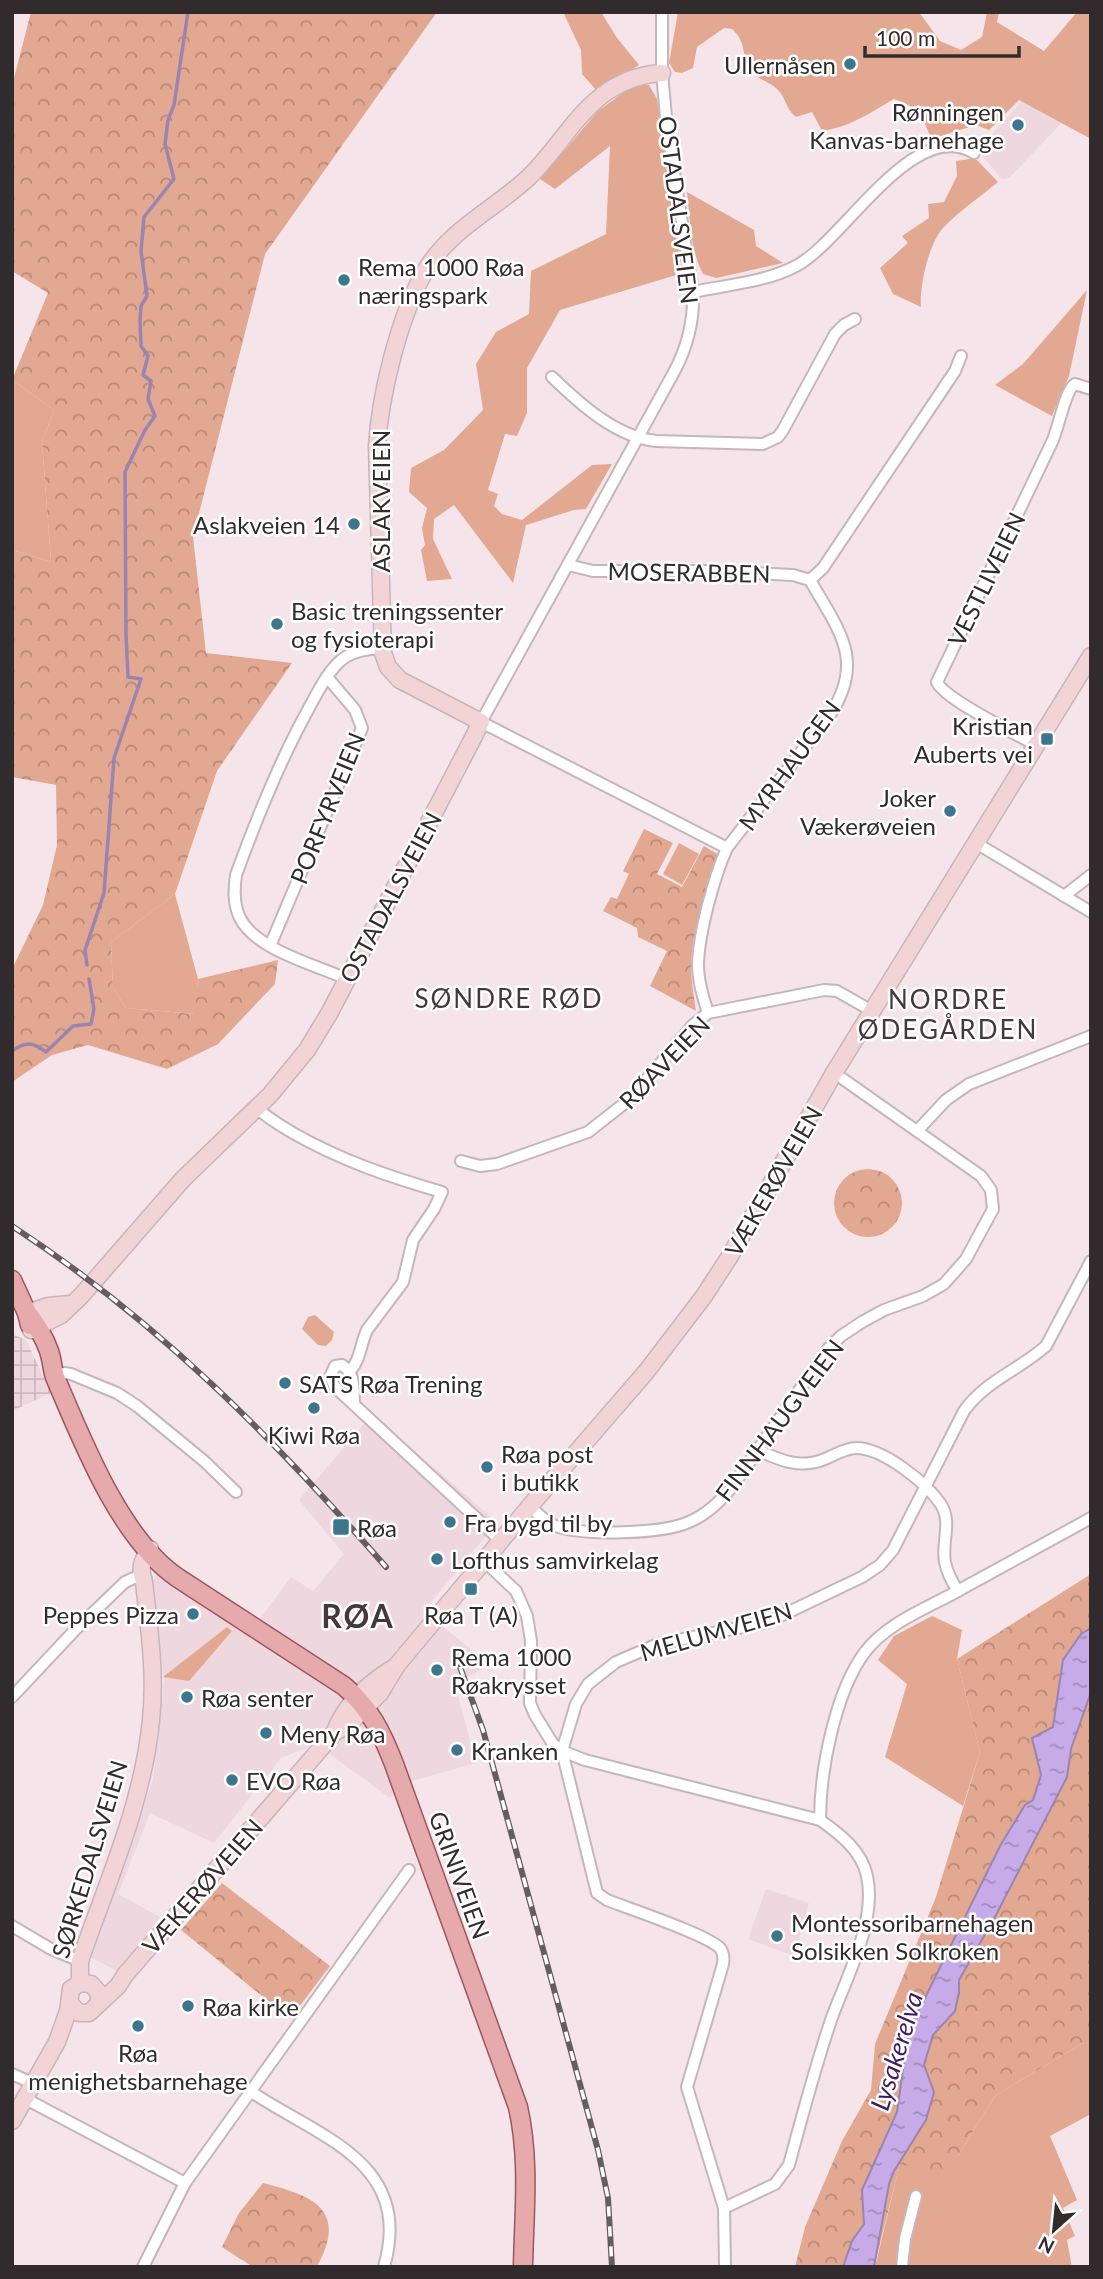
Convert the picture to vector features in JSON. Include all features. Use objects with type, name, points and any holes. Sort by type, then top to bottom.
[{"type":"main road","points":[[12,1280],[50,1354],[54,1373],[113,1502],[129,1528],[152,1553]]},
{"type":"main road","name":"GRINIVEIEN","points":[[152,1553],[195,1588],[322,1670],[362,1702],[376,1722],[518,2107],[525,2158],[523,2267]]},
{"type":"street","name":"OSTADALSVEIEN","points":[[32,1323],[48,1306],[71,1304],[85,1292],[193,1169],[285,1079],[307,1050],[481,722],[683,354],[692,319],[693,292],[672,165],[662,73],[662,12]]},
{"type":"street","name":"ASLAKVEIEN","points":[[662,73],[633,78],[599,98],[529,177],[445,244],[418,284],[391,367],[378,438],[382,648],[388,667],[400,680],[727,848]]},
{"type":"street","points":[[693,292],[762,278],[796,266],[819,249],[912,159],[936,147],[967,148],[974,152]]},
{"type":"street","points":[[552,377],[586,410],[638,437],[656,441],[753,444],[771,441],[783,430],[835,334],[855,319]]},
{"type":"street","points":[[810,580],[823,568],[955,371],[961,356]]},
{"type":"street","name":"VESTLIVEIEN","points":[[1036,745],[975,711],[940,688],[937,682],[1052,442],[1061,421],[1068,390],[1075,384],[1091,388]]},
{"type":"street","name":"MOSERABBEN","points":[[568,565],[593,570],[793,575],[810,580]]},
{"type":"street","name":"MYRHAUGEN","points":[[708,1013],[698,966],[700,944],[727,848],[831,713],[842,694],[847,667],[846,646],[810,580]]},
{"type":"street","points":[[347,979],[270,946],[252,933],[240,918],[235,899],[236,875],[267,789],[327,677],[338,663],[350,654],[382,648]]},
{"type":"street","name":"VÆKERØVEIEN","points":[[99,2002],[118,1986],[334,1733],[340,1719],[362,1702],[370,1684],[397,1665],[646,1372],[692,1314],[730,1256],[872,1011],[1091,656]]},
{"type":"street","name":"PORFYRVEIEN","points":[[270,946],[362,728],[355,710],[327,677]]},
{"type":"street","points":[[975,843],[1091,912]]},
{"type":"street","points":[[1064,896],[1091,875]]},
{"type":"street","name":"RØAVEIEN","points":[[461,1161],[480,1166],[497,1164],[588,1132],[630,1099],[692,1025],[708,1013],[824,989],[837,991],[872,1011]]},
{"type":"street","points":[[918,1130],[946,1100],[969,1084],[1091,1036]]},
{"type":"street","name":"FINNHAUGVEIEN","points":[[530,1506],[546,1521],[566,1529],[631,1531],[674,1528],[690,1522],[721,1500],[812,1370],[841,1336],[884,1310],[923,1296],[944,1284],[966,1259],[990,1215],[993,1196],[987,1182],[918,1130],[843,1079]]},
{"type":"street","points":[[257,1108],[274,1122],[331,1153],[442,1192],[413,1240],[403,1282],[367,1331],[357,1362],[350,1371]]},
{"type":"street","name":"MELUMVEIEN","points":[[562,1751],[579,1697],[597,1676],[616,1662],[658,1644],[768,1622],[862,1577],[880,1565],[893,1550],[964,1411],[994,1380],[1046,1346],[1091,1261]]},
{"type":"street","points":[[354,1403],[350,1371],[342,1365],[335,1366],[330,1377],[335,1387],[501,1541]]},
{"type":"street","points":[[54,1373],[71,1374],[117,1393],[162,1425],[236,1492]]},
{"type":"street","points":[[758,1450],[797,1465],[823,1460],[854,1448],[865,1449],[892,1461],[941,1504],[947,1528],[944,1560],[948,1575],[958,1591]]},
{"type":"street","points":[[820,1821],[824,1761],[834,1721],[854,1669],[867,1650],[896,1625],[1091,1518]]},
{"type":"street","name":"SØRKEDALSVEIEN","points":[[87,1984],[80,1961],[136,1799],[148,1744],[153,1656],[141,1567],[152,1553]]},
{"type":"street","points":[[484,1561],[507,1581],[522,1603],[531,1642],[530,1703],[548,1737],[562,1751],[585,1760],[820,1821],[847,1841],[862,1861],[869,1894],[864,1934],[831,2022],[789,2165],[775,2184],[724,2208]]},
{"type":"street","points":[[12,1697],[125,1582],[144,1579]]},
{"type":"street","points":[[562,1751],[597,1893],[607,1900],[701,1938],[719,1947],[723,1954],[723,1964],[687,2087],[724,2208],[725,2267]]},
{"type":"street","points":[[143,2267],[185,2183],[409,1870]]},
{"type":"street","points":[[12,1926],[51,1949],[80,1961]]},
{"type":"street","name":"VÆKERØVEIEN","points":[[87,1984],[125,1975]]},
{"type":"street","points":[[87,1984],[99,1993],[99,2002],[93,2011],[77,2009],[68,1997],[71,1989],[87,1984]]},
{"type":"street","points":[[12,2121],[77,2009]]},
{"type":"street","points":[[12,2074],[32,2083]]},
{"type":"street","points":[[250,2091],[351,2154],[372,2175],[389,2213],[390,2232],[384,2267]]},
{"type":"street","points":[[23,2098],[185,2183]]},
{"type":"street","points":[[902,2267],[905,2239],[916,2196]]},
{"type":"shaded area","points":[[1026,97],[1075,109],[1009,178],[1002,179],[983,157],[981,146]]},
{"type":"shaded area","points":[[12,1334],[26,1340],[51,1393],[12,1411]]},
{"type":"shaded area","points":[[372,1414],[497,1522],[424,1611],[490,1665],[455,1684],[476,1763],[415,1780],[390,1798],[316,1744],[281,1758],[214,1843],[150,1813],[118,1894],[160,1917],[119,1972],[90,1957],[153,1780],[164,1682],[151,1584],[159,1572],[250,1632],[291,1577],[313,1591],[344,1554],[299,1500]]},
{"type":"shaded area","points":[[766,1889],[809,1903],[794,1956],[748,1939]]},
{"type":"green space","points":[[31,12],[437,12],[265,254],[193,537],[206,653],[292,663],[217,771],[175,894],[111,942],[113,988],[126,1008],[194,1014],[198,979],[278,960],[275,984],[218,1044],[167,1069],[88,1045],[52,1055],[12,1082],[12,969],[43,905],[57,845],[56,785],[12,777],[12,550],[51,562],[42,442],[54,410],[12,380],[48,293],[12,271],[12,86]]},
{"type":"green space","points":[[563,12],[601,12],[617,38],[639,65],[597,91],[582,74],[581,50]]},
{"type":"green space","points":[[678,12],[919,12],[940,41],[961,50],[982,37],[987,12],[999,12],[997,22],[1044,51],[1077,12],[1091,12],[1091,139],[1019,100],[989,130],[976,125],[931,139],[919,113],[894,99],[851,123],[822,131],[812,112],[796,117],[777,89],[752,72],[740,39],[732,29],[724,28],[697,47],[693,68],[682,73],[675,72],[669,63]]},
{"type":"green space","points":[[634,85],[649,85],[657,99],[683,273],[560,310],[527,368],[527,413],[517,436],[505,434],[488,490],[498,494],[494,506],[502,514],[522,520],[592,465],[612,464],[586,509],[574,510],[526,525],[513,583],[454,505],[434,519],[433,539],[452,579],[427,581],[421,550],[425,545],[422,528],[427,508],[409,492],[411,468],[444,450],[483,410],[476,364],[496,332],[529,314],[531,271],[606,234],[610,146],[555,189],[540,179],[598,111]]},
{"type":"green space","points":[[975,158],[998,182],[956,216],[938,235],[926,266],[921,307],[893,294],[880,268],[908,243],[902,236],[929,218],[928,204],[944,202],[957,176],[956,161]]},
{"type":"green space","points":[[687,192],[754,230],[756,246],[783,263],[716,278],[703,274],[693,244]]},
{"type":"green space","points":[[1087,290],[1069,376],[1052,416],[995,385],[1023,364]]},
{"type":"green space","points":[[12,380],[54,410],[42,442],[51,562],[12,550]]},
{"type":"green space","points":[[644,829],[673,843],[657,874],[682,887],[704,846],[719,855],[694,939],[691,972],[696,1011],[650,986],[667,951],[638,937],[637,928],[603,911],[611,897],[617,899],[629,874],[623,871]]},
{"type":"green space","points":[[679,843],[699,854],[682,885],[663,874]]},
{"type":"green space","points":[[175,894],[198,979],[195,1014],[126,1008],[113,988],[111,942]]},
{"type":"green space","points":[[868,1169],[881,1172],[892,1179],[899,1190],[902,1203],[899,1216],[892,1227],[881,1234],[868,1237],[855,1234],[844,1227],[837,1216],[834,1203],[837,1190],[844,1179],[855,1172]]},
{"type":"green space","points":[[315,1315],[334,1332],[332,1340],[326,1346],[318,1345],[302,1329],[308,1317]]},
{"type":"green space","points":[[1091,1574],[1091,2042],[1081,2044],[995,2096],[957,2157],[938,2175],[900,2164],[872,2267],[795,2267],[805,2227],[842,2141],[871,2090],[875,2044],[936,1897],[980,1752],[957,1659]]},
{"type":"green space","points":[[932,1616],[962,1630],[957,1659],[980,1752],[963,1806],[885,1757],[907,1684],[878,1660],[894,1636]]},
{"type":"green space","points":[[227,1627],[232,1631],[189,1681],[163,1677]]},
{"type":"green space","points":[[222,1883],[330,1966],[290,2019],[181,1930]]},
{"type":"green space","points":[[1091,2042],[1091,2114],[1050,2136],[1077,2200],[1063,2208],[1075,2236],[1067,2240],[1072,2267],[875,2267],[900,2163],[957,2157],[995,2096],[1081,2044]]},
{"type":"green space","points":[[263,2183],[310,2200],[327,2218],[329,2231],[326,2247],[317,2266],[253,2267],[222,2247],[239,2213]]},
{"type":"water","points":[[1091,1628],[1091,1692],[1071,1749],[1067,1777],[996,1915],[959,1980],[955,2011],[933,2035],[924,2065],[934,2092],[926,2120],[894,2171],[889,2184],[874,2267],[843,2267],[852,2241],[864,2224],[862,2190],[897,2112],[910,2020],[920,2008],[1000,1846],[1025,1805],[1033,1800],[1041,1775],[1032,1738],[1053,1727],[1063,1660],[1081,1634]]},
{"type":"waterway","points":[[87,965],[85,950],[104,893],[114,758],[141,679],[128,677],[125,472],[145,430],[155,416],[148,399],[151,381],[143,375],[148,356],[141,346],[141,306],[147,296],[141,251],[144,217],[174,179],[165,144],[168,120],[174,105],[188,12]]},
{"type":"waterway","points":[[12,1051],[29,1044],[46,1052],[73,1026],[91,1024],[94,1009],[89,979]]},
{"type":"railway","points":[[12,1226],[116,1301],[211,1383],[300,1472],[386,1567]]},
{"type":"railway","points":[[460,1667],[483,1730],[598,2150],[608,2198],[612,2267]]},
{"type":"place","name":"Ullernåsen","points":[[850,64]]},
{"type":"place","name":"Rønningen Kanvas-barnehage","points":[[1018,125]]},
{"type":"place","name":"Rema 1000 Røa næringspark","points":[[344,280]]},
{"type":"place","name":"Aslakveien 14","points":[[354,524]]},
{"type":"place","name":"Basic treningssenter og fysioterapi","points":[[277,624]]},
{"type":"place","name":"Kristian Auberts vei","points":[[1047,739]]},
{"type":"place","name":"Joker Vækerøveien","points":[[950,811]]},
{"type":"place","name":"SATS Røa Trening","points":[[285,1383]]},
{"type":"place","name":"Kiwi Røa","points":[[314,1408]]},
{"type":"place","name":"Røa post i butikk","points":[[487,1467]]},
{"type":"place","name":"Fra bygd til by","points":[[450,1522]]},
{"type":"place","name":"Røa","points":[[341,1527]]},
{"type":"place","name":"Lofthus samvirkelag","points":[[437,1559]]},
{"type":"place","name":"Røa T (A)","points":[[471,1589]]},
{"type":"place","name":"Peppes Pizza","points":[[193,1614]]},
{"type":"place","name":"Rema 1000 Røakrysset","points":[[437,1670]]},
{"type":"place","name":"Røa senter","points":[[187,1697]]},
{"type":"place","name":"Meny Røa","points":[[266,1733]]},
{"type":"place","name":"Kranken","points":[[457,1750]]},
{"type":"place","name":"EVO Røa","points":[[232,1780]]},
{"type":"place","name":"Montessoribarnehagen Solsikken Solkroken","points":[[777,1936]]},
{"type":"place","name":"Røa kirke","points":[[188,2006]]},
{"type":"place","name":"Røa menighetsbarnehage","points":[[138,2026]]},
{"type":"district","name":"SØNDRE RØD","points":[[509,998]]},
{"type":"district","name":"NORDRE ØDEGÅRDEN","points":[[948,1014]]},
{"type":"district","name":"RØA","points":[[358,1615]]},
{"type":"water label","name":"Lysakerelva","points":[[896,2051]]}]
